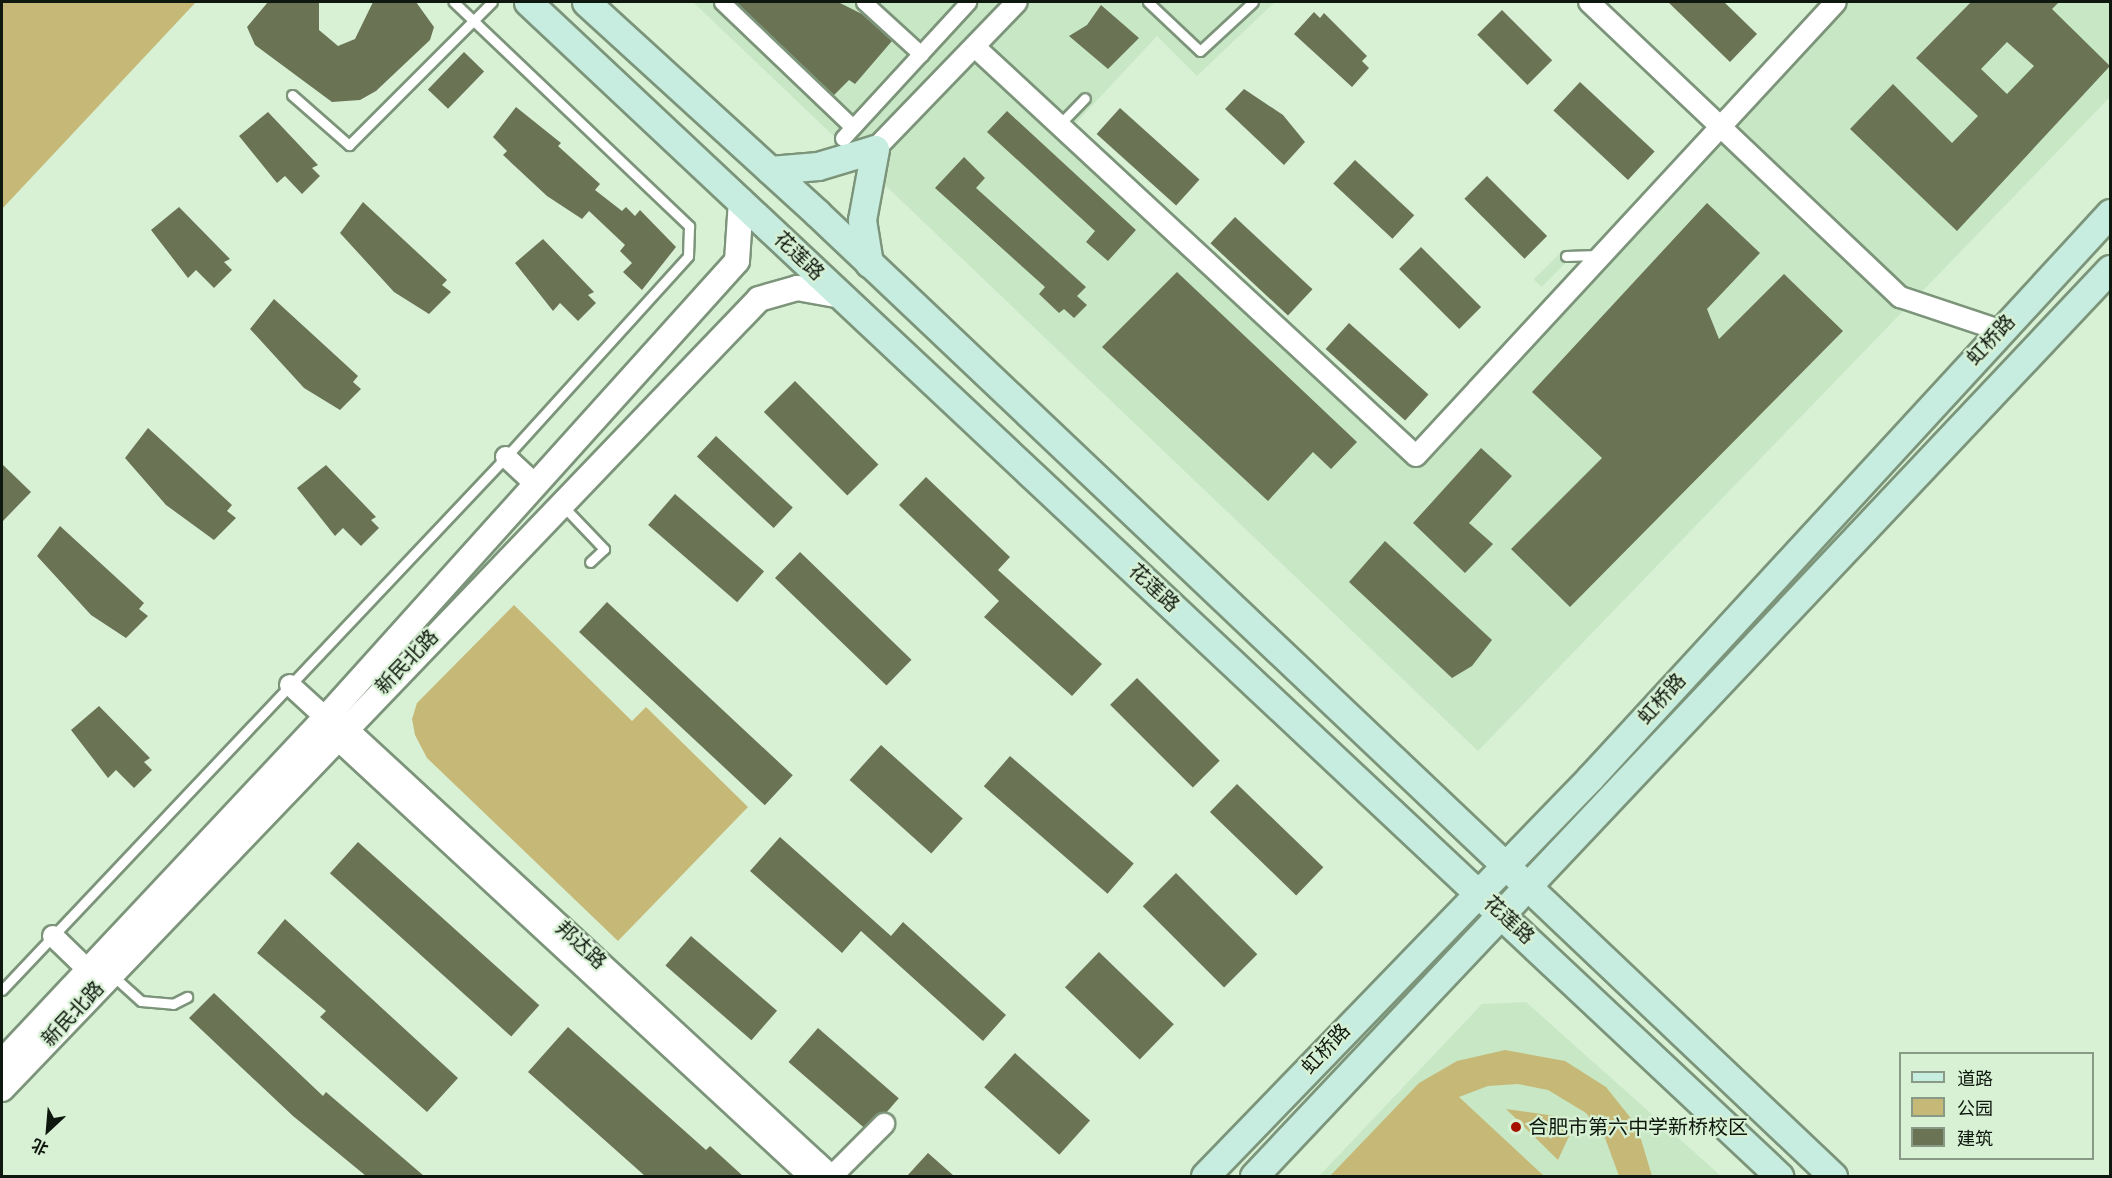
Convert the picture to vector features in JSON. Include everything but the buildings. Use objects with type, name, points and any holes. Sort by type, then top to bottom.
[{"type":"main road","name":"花莲路","points":[[528,2],[1478,891],[1779,1176]]},
{"type":"main road","name":"花莲路","points":[[586,2],[869,263],[1833,1176]]},
{"type":"main road","points":[[770,170],[818,166],[875,149],[862,220],[869,263]]},
{"type":"main road","name":"虹桥路","points":[[1205,1176],[1478,891],[1590,778],[1999,330],[2110,213]]},
{"type":"main road","name":"虹桥路","points":[[1254,1176],[2110,269]]},
{"type":"main road","points":[[1387,806],[1413,778]]},
{"type":"main road","points":[[1590,778],[1611,800]]},
{"type":"main road","points":[[1394,978],[1418,1002]]},
{"type":"main road","points":[[1599,1006],[1625,979]]},
{"type":"street","points":[[722,2],[848,133],[969,2]]},
{"type":"street","points":[[864,2],[921,54]]},
{"type":"street","points":[[875,149],[1017,2]]},
{"type":"street","points":[[1588,2],[1900,297],[1999,330]]},
{"type":"street","points":[[975,46],[1416,456],[1598,255],[1836,2]]},
{"type":"street","name":"新民北路","points":[[2,1089],[99,972],[331,724],[536,485],[737,261],[741,200]]},
{"type":"street","name":"新民北路","points":[[331,724],[560,504],[759,298],[797,288],[841,296]]},
{"type":"street","points":[[506,457],[536,485]]},
{"type":"street","points":[[290,685],[331,724]]},
{"type":"street","name":"邦达路","points":[[331,724],[809,1176]]},
{"type":"street","name":"邦达路","points":[[331,724],[832,1176]]},
{"type":"street","points":[[52,936],[99,972]]},
{"type":"street","name":"新民北路","points":[[2,1062],[99,972]]},
{"type":"street","points":[[832,1176],[884,1124]]},
{"type":"lane","points":[[2,990],[506,457],[688,255],[689,226],[454,2]]},
{"type":"lane","points":[[292,95],[349,146],[492,2]]},
{"type":"lane","points":[[1148,2],[1200,51],[1253,2]]},
{"type":"lane","points":[[1059,125],[1085,98]]},
{"type":"lane","points":[[1566,255],[1598,255]]},
{"type":"lane","points":[[560,504],[604,549],[590,562]]},
{"type":"lane","points":[[99,972],[141,1001],[173,1004],[187,997]]},
{"type":"shaded area","points":[[693,2],[1275,2],[1197,76],[1157,36],[1076,123],[1424,461],[1850,2],[2110,2],[2110,97],[1478,751]]},
{"type":"shaded area","points":[[1562,251],[1570,259],[1541,287],[1534,279]]},
{"type":"shaded area","name":"合肥市第六中学新桥校区","points":[[1526,1002],[1721,1176],[1319,1176],[1482,1004]]},
{"type":"green space","points":[[2,2],[196,2],[2,209]]},
{"type":"green space","points":[[514,605],[632,721],[646,707],[748,807],[618,941],[427,758],[415,735],[412,719],[417,703]]},
{"type":"green space","points":[[1505,1050],[1565,1061],[1606,1087],[1637,1126],[1652,1176],[1619,1176],[1605,1138],[1586,1113],[1548,1090],[1518,1084],[1488,1086],[1459,1097],[1544,1176],[1330,1176],[1419,1083],[1457,1061]]},
{"type":"green space","points":[[1506,1109],[1577,1119],[1558,1160]]},
{"type":"place","name":"合肥市第六中学新桥校区","points":[[1516,1127]]}]
